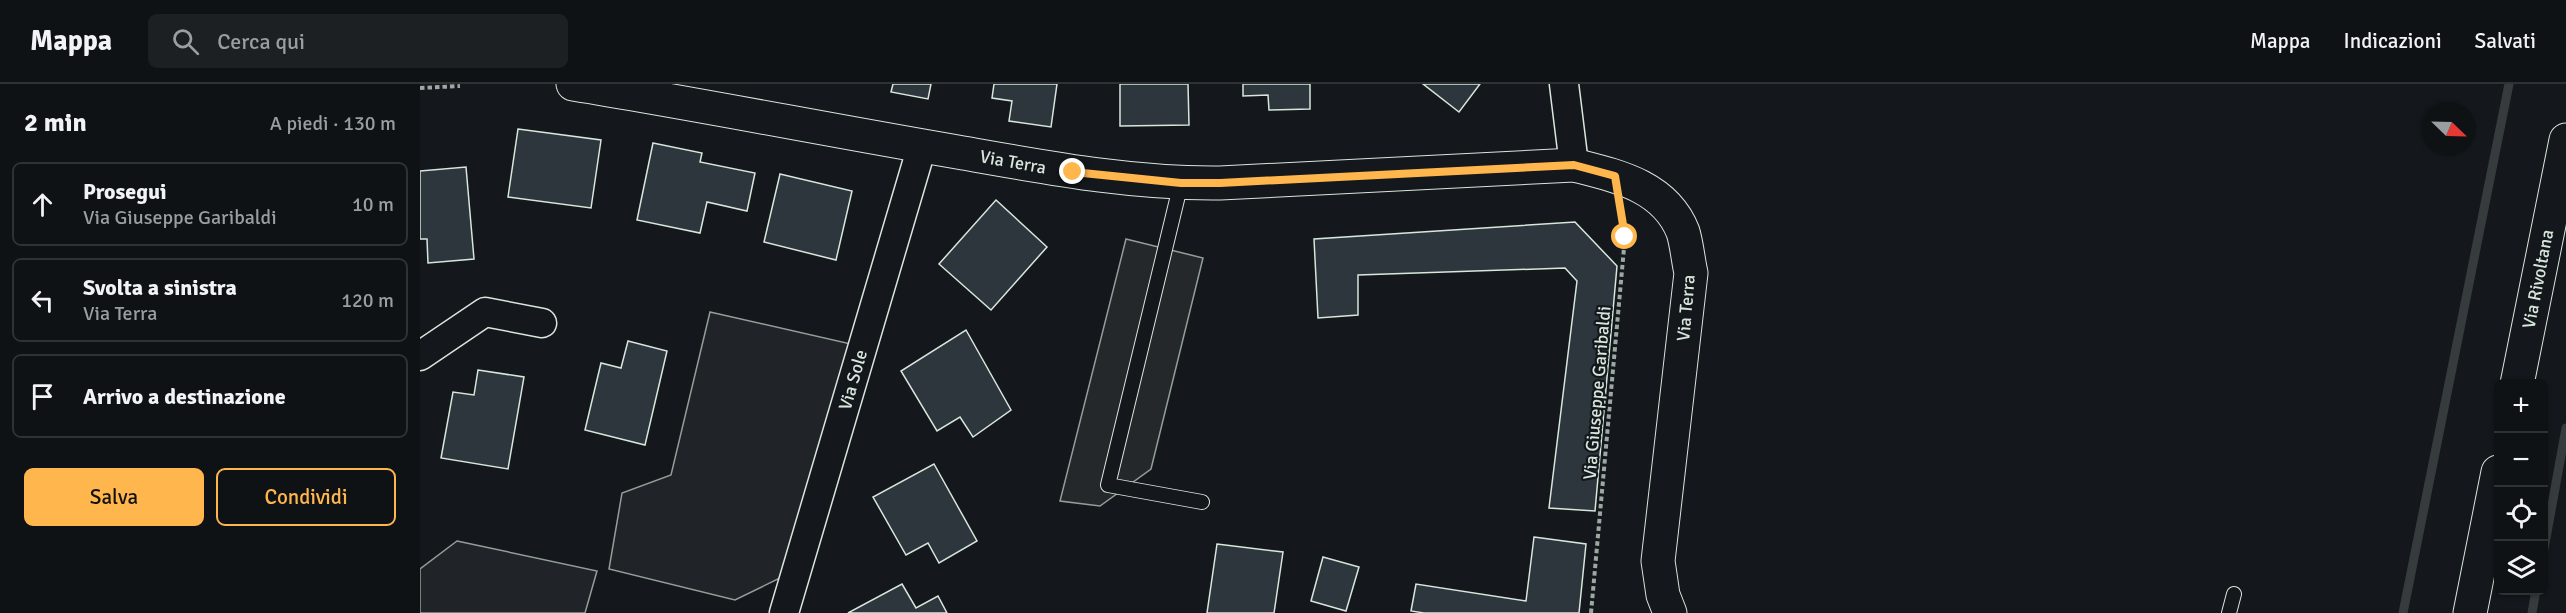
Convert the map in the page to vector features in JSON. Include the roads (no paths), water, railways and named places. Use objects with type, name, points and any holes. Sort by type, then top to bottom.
[{"type":"street","points":[[1564,84],[1574,165]]},
{"type":"street","name":"Via Terra","points":[[581,85],[1073,172],[1181,183],[1574,165],[1643,186],[1669,206],[1683,233],[1691,273],[1658,561],[1663,595],[1670,613]]},
{"type":"street","name":"Via Rivoltana","points":[[2518,379],[2566,140]]},
{"type":"street","name":"Via Sole","points":[[784,613],[922,146]]},
{"type":"street","points":[[420,356],[485,312],[542,323]]},
{"type":"street","points":[[2470,613],[2496,487]]},
{"type":"lane","points":[[1181,183],[1108,486],[1202,502]]},
{"type":"lane","points":[[2229,613],[2234,594]]},
{"type":"waterway","points":[[2403,613],[2509,84]]},
{"type":"waterway","points":[[2545,541],[2566,428]]},
{"type":"waterway","points":[[2532,613],[2535,595]]}]
